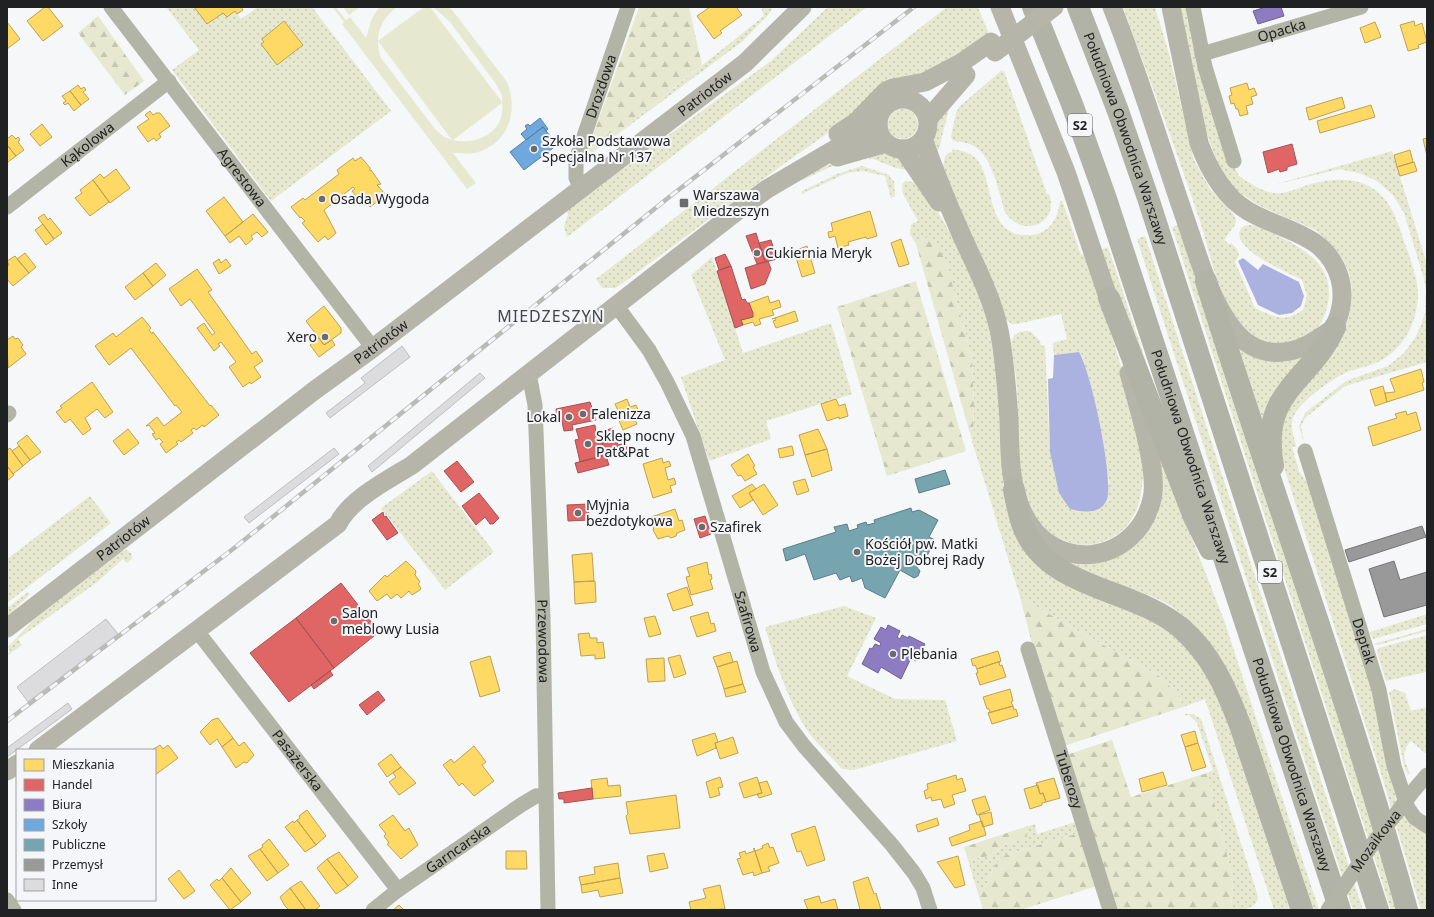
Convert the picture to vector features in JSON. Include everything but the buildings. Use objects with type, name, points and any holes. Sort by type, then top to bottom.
[{"type":"highway","name":"Południowa Obwodnica Warszawy","points":[[1034,7],[1072,104],[1105,196],[1340,910]]},
{"type":"highway","name":"Południowa Obwodnica Warszawy","points":[[1078,7],[1118,111],[1151,205],[1378,910]]},
{"type":"highway","points":[[1206,281],[1245,407],[1376,801],[1407,910]]},
{"type":"highway","points":[[1109,298],[1194,517],[1247,627]]},
{"type":"highway","points":[[1282,517],[1272,462],[1272,426],[1275,413],[1286,392],[1322,350],[1335,326]]},
{"type":"highway","points":[[1014,490],[1025,532],[1036,550],[1052,565],[1071,577],[1130,598],[1160,614],[1180,628],[1200,647],[1215,667],[1229,696],[1240,725],[1302,910]]},
{"type":"main road","name":"Patriotów","points":[[755,55],[790,7]]},
{"type":"main road","name":"Patriotów","points":[[7,628],[314,390],[373,348],[581,188],[662,128],[755,55],[802,7]]},
{"type":"main road","points":[[755,55],[816,7]]},
{"type":"main road","points":[[923,139],[962,237],[992,303],[999,331],[1004,367],[1014,490],[1023,513],[1032,528],[1058,550],[1075,555],[1096,555],[1113,550],[1131,537],[1147,516],[1153,497],[1150,460],[1140,413],[1109,298],[1066,172],[1000,7]]},
{"type":"main road","points":[[928,119],[966,75],[1034,7]]},
{"type":"main road","points":[[797,171],[826,142],[856,122],[886,91],[893,88],[926,82],[993,47],[1054,7]]},
{"type":"main road","points":[[1112,7],[1142,86],[1159,143],[1206,281],[1232,329],[1244,340],[1257,348],[1272,352],[1288,352],[1300,349],[1335,326],[1341,308],[1342,295],[1340,280],[1334,264],[1325,251],[1311,240],[1248,211],[1234,201],[1222,188],[1206,162],[1199,143],[1160,7]]},
{"type":"main road","points":[[1171,7],[1192,116]]},
{"type":"main road","points":[[962,237],[894,146],[880,135],[878,124],[880,115],[888,105],[900,100],[914,101],[966,75]]},
{"type":"main road","points":[[797,171],[862,149],[894,146],[912,148],[923,139],[927,132],[928,119],[924,108],[914,101]]},
{"type":"main road","points":[[39,749],[338,524],[342,515],[359,500],[412,465],[741,208],[767,189],[878,124]]},
{"type":"street","name":"Agrestowa","points":[[111,7],[373,348]]},
{"type":"street","name":"Drozdowa","points":[[581,188],[576,178],[576,160],[628,7]]},
{"type":"street","points":[[1193,7],[1202,54],[1234,161]]},
{"type":"street","name":"Opacka","points":[[1202,54],[1361,7]]},
{"type":"street","name":"Kąkolowa","points":[[7,207],[169,81]]},
{"type":"street","name":"Szafirowa","points":[[616,305],[649,350],[668,382],[694,436],[763,672],[786,722],[804,746],[892,845],[914,873],[923,888],[930,910]]},
{"type":"street","name":"Przewodowa","points":[[529,374],[534,397],[544,617],[548,910]]},
{"type":"street","name":"Deptak","points":[[1305,451],[1379,690],[1394,766],[1408,808],[1415,818],[1427,826]]},
{"type":"street","name":"Pasażerska","points":[[197,631],[398,890]]},
{"type":"street","name":"Tuberozy","points":[[1028,649],[1110,910]]},
{"type":"street","name":"Mozaikowa","points":[[1328,910],[1367,852],[1427,775]]},
{"type":"street","name":"Garncarska","points":[[373,910],[398,890],[521,805],[536,796],[546,795]]},
{"type":"street","points":[[7,900],[14,910]]},
{"type":"green space","points":[[166,7],[194,7],[207,24],[223,13],[227,17],[235,11],[241,19],[258,7],[312,7],[391,111],[271,201],[172,70],[199,50]]},
{"type":"green space","points":[[332,7],[336,7],[346,20],[350,17],[366,38],[372,18],[379,8],[397,7],[382,24],[378,41],[424,7],[430,7],[502,102],[502,95],[496,84],[450,22],[433,7],[449,7],[453,11],[507,82],[512,102],[509,122],[505,132],[499,140],[491,146],[474,153],[453,153],[476,183],[467,189],[342,24],[344,22]],"holes":[[[378,41],[452,140],[444,137],[435,129],[381,58]],[[502,103],[502,113],[495,129],[488,134],[471,141],[453,140]]]},
{"type":"green space","points":[[343,7],[360,7],[349,15]]},
{"type":"green space","points":[[639,7],[689,7],[702,65],[591,154],[588,149]]},
{"type":"green space","points":[[761,7],[773,7],[768,15],[743,41],[591,154],[764,16]]},
{"type":"green space","points":[[828,7],[867,7],[567,237],[564,227],[568,214],[565,210],[771,61]]},
{"type":"green space","points":[[947,7],[978,7],[989,34],[988,37],[849,118],[781,166],[623,283],[615,288],[602,288],[596,279]]},
{"type":"green space","points":[[1123,7],[1155,7],[1169,54],[1194,160],[1210,189],[1232,212],[1236,220],[1235,225],[1224,240],[1230,245],[1231,243],[1237,249],[1239,255],[1235,262],[1255,308],[1274,316],[1290,316],[1303,310],[1307,295],[1302,280],[1264,261],[1246,247],[1241,240],[1239,233],[1244,226],[1254,225],[1261,227],[1300,248],[1318,263],[1324,272],[1328,282],[1329,294],[1327,308],[1321,322],[1311,333],[1302,338],[1283,343],[1265,341],[1248,331],[1233,315],[1216,276],[1191,194]]},
{"type":"green space","points":[[1177,7],[1187,7],[1202,77],[1229,167],[1234,166],[1239,176],[1243,179],[1261,189],[1273,193],[1287,192],[1311,184],[1327,181],[1355,181],[1367,185],[1378,192],[1387,201],[1400,229],[1413,269],[1418,293],[1416,313],[1413,323],[1403,341],[1396,349],[1380,361],[1343,374],[1329,382],[1305,402],[1298,409],[1292,422],[1292,431],[1296,446],[1292,447],[1299,471],[1309,486],[1373,689],[1387,756],[1427,833],[1427,910],[1421,910],[1383,780],[1281,458],[1279,435],[1288,409],[1344,330],[1352,301],[1352,287],[1349,275],[1337,251],[1315,230],[1274,213],[1255,203],[1237,190],[1225,175],[1215,155],[1198,104]]},
{"type":"green space","points":[[98,16],[144,81],[125,95],[78,33]]},
{"type":"green space","points":[[1002,70],[1003,72],[1004,71],[1047,194],[1049,194],[1051,204],[1049,213],[1044,220],[1038,224],[1029,226],[1021,225],[1012,220],[1005,212],[990,166],[980,151],[974,146],[964,142],[953,141],[951,137],[956,113],[959,107]]},
{"type":"green space","points":[[949,108],[939,149],[936,154],[934,146],[935,129],[940,119]]},
{"type":"green space","points":[[903,109],[914,113],[918,124],[914,135],[903,139],[892,135],[888,124],[892,113]]},
{"type":"green space","points":[[952,149],[971,154],[977,159],[987,182],[997,216],[1003,225],[1011,232],[1022,235],[1031,235],[1038,234],[1045,230],[1052,224],[1058,211],[1060,201],[1062,200],[1081,255],[1084,254],[1107,320],[1120,364],[1143,463],[1141,493],[1136,511],[1126,527],[1109,539],[1086,545],[1075,544],[1063,540],[1046,529],[1033,514],[1026,495],[1021,474],[1017,390],[1011,342],[1016,334],[1030,331],[1040,341],[1041,346],[1045,345],[1050,452],[1109,484],[1103,439],[1082,356],[1079,352],[1054,355],[1053,343],[1067,339],[1061,314],[1017,324],[1012,324],[1005,319],[938,168],[943,166],[945,157],[948,153],[952,152]]},
{"type":"green space","points":[[880,151],[901,159],[910,169],[900,169],[873,159],[860,158],[843,162],[801,181],[807,175],[826,166],[849,158]]},
{"type":"green space","points":[[1392,151],[1427,264],[1427,362],[1345,386],[1305,418],[1301,426],[1304,443],[1299,426],[1305,413],[1346,381],[1388,366],[1404,353],[1415,338],[1421,325],[1425,313],[1426,291],[1424,279],[1404,213],[1393,195],[1377,181],[1362,174],[1340,169],[1273,185]]},
{"type":"green space","points":[[862,166],[889,175],[894,181],[895,196],[891,198],[885,176],[863,171],[847,173],[802,194],[802,191],[837,174]]},
{"type":"green space","points":[[918,179],[954,239],[968,267],[987,318],[999,388],[1004,490],[1072,584],[1168,629],[1185,645],[1208,674],[1230,723],[1292,910],[1274,910],[1205,699],[1183,707],[1179,695],[1159,676],[1020,597],[973,444],[974,405],[972,358],[946,261],[926,238],[916,244],[910,234],[911,224],[918,221],[903,194],[902,184],[905,181],[913,182]]},
{"type":"green space","points":[[1179,224],[1371,817],[1398,910],[1391,910],[1172,227]]},
{"type":"green space","points":[[1145,236],[1363,910],[1353,910],[1137,239]]},
{"type":"green space","points":[[926,238],[933,241],[946,261],[972,358],[974,405],[973,444],[916,244]]},
{"type":"green space","points":[[1108,247],[1176,453],[1100,250]]},
{"type":"green space","points":[[712,257],[743,353],[831,323],[852,394],[766,421],[771,439],[709,461],[681,377],[725,360],[691,275]]},
{"type":"green space","points":[[916,281],[966,451],[887,476],[837,307]]},
{"type":"green space","points":[[1234,344],[1303,358],[1263,428]]},
{"type":"green space","points":[[1157,449],[1224,620],[1319,910],[1311,910],[1247,713],[1228,671],[1212,646],[1192,623],[1173,607],[1148,595],[1114,583],[1072,564],[1093,563],[1137,542]]},
{"type":"green space","points":[[432,471],[494,552],[445,590],[381,508]]},
{"type":"green space","points":[[90,496],[111,523],[7,603],[7,559]]},
{"type":"green space","points":[[127,550],[132,554],[132,559],[127,563],[123,559],[96,583],[18,639],[22,645],[7,656],[10,651],[8,647],[33,620],[120,551]]},
{"type":"green space","points":[[28,592],[30,594],[7,617],[7,608]]},
{"type":"green space","points":[[1020,597],[1159,676],[1179,695],[1183,707],[1064,746],[1034,651]]},
{"type":"green space","points":[[844,606],[876,618],[847,676],[895,699],[945,700],[957,741],[854,770],[842,769],[815,740],[802,722],[790,699],[765,627]]},
{"type":"green space","points":[[1427,614],[1427,624],[1373,639],[1370,632]]},
{"type":"green space","points":[[1427,629],[1427,631],[1378,645],[1374,644]]},
{"type":"green space","points":[[1427,635],[1427,674],[1426,672],[1386,681],[1377,652],[1379,648]]},
{"type":"green space","points":[[1395,689],[1405,693],[1411,711],[1427,707],[1427,753],[1411,741],[1404,756],[1410,773],[1408,775],[1404,766],[1389,692]]},
{"type":"green space","points":[[1185,714],[1193,714],[1201,719],[1257,893],[1258,898],[1254,905],[1250,908],[1231,910],[1233,879],[1207,773],[1213,770],[1197,723],[1189,715],[1185,716]]},
{"type":"green space","points":[[1112,740],[1131,797],[1207,773],[1233,879],[1231,910],[1115,910],[1066,755]]},
{"type":"green space","points":[[1079,821],[1082,832],[1005,855],[995,865],[985,887],[977,890],[968,860],[989,856],[1006,844],[1026,837],[1025,827],[1035,824],[1037,834]]},
{"type":"green space","points":[[1025,827],[1027,837],[1006,844],[989,856],[968,860],[964,847]]},
{"type":"green space","points":[[1082,832],[1100,885],[1020,910],[983,910],[977,890],[985,887],[995,865],[1005,855]]},
{"type":"water","points":[[1243,258],[1258,270],[1263,264],[1299,282],[1304,296],[1301,306],[1292,313],[1279,315],[1258,305],[1238,261]]},
{"type":"water","points":[[1079,352],[1084,363],[1095,402],[1107,470],[1107,499],[1101,508],[1091,511],[1070,509],[1059,493],[1050,452],[1048,379],[1053,378],[1054,355]]},
{"type":"railway","points":[[7,721],[233,549],[668,198],[914,7]]},
{"type":"place","name":"Szkoła Podstawowa Specjalna Nr 137","points":[[534,149]]},
{"type":"place","name":"Osada Wygoda","points":[[322,199]]},
{"type":"place","name":"Warszawa Miedzeszyn","points":[[684,203]]},
{"type":"place","name":"Cukiernia Meryk","points":[[757,253]]},
{"type":"place","name":"Xero","points":[[325,337]]},
{"type":"place","name":"Falenizza","points":[[583,414]]},
{"type":"place","name":"Lokal","points":[[569,417]]},
{"type":"place","name":"Sklep nocny Pat&Pat","points":[[588,444]]},
{"type":"place","name":"Myjnia bezdotykowa","points":[[578,513]]},
{"type":"place","name":"Szafirek","points":[[702,527]]},
{"type":"place","name":"Kościół pw. Matki Bożej Dobrej Rady","points":[[857,552]]},
{"type":"place","name":"Salon meblowy Lusia","points":[[334,621]]},
{"type":"place","name":"Plebania","points":[[893,654]]},
{"type":"district","name":"MIEDZESZYN","points":[[551,316]]}]
